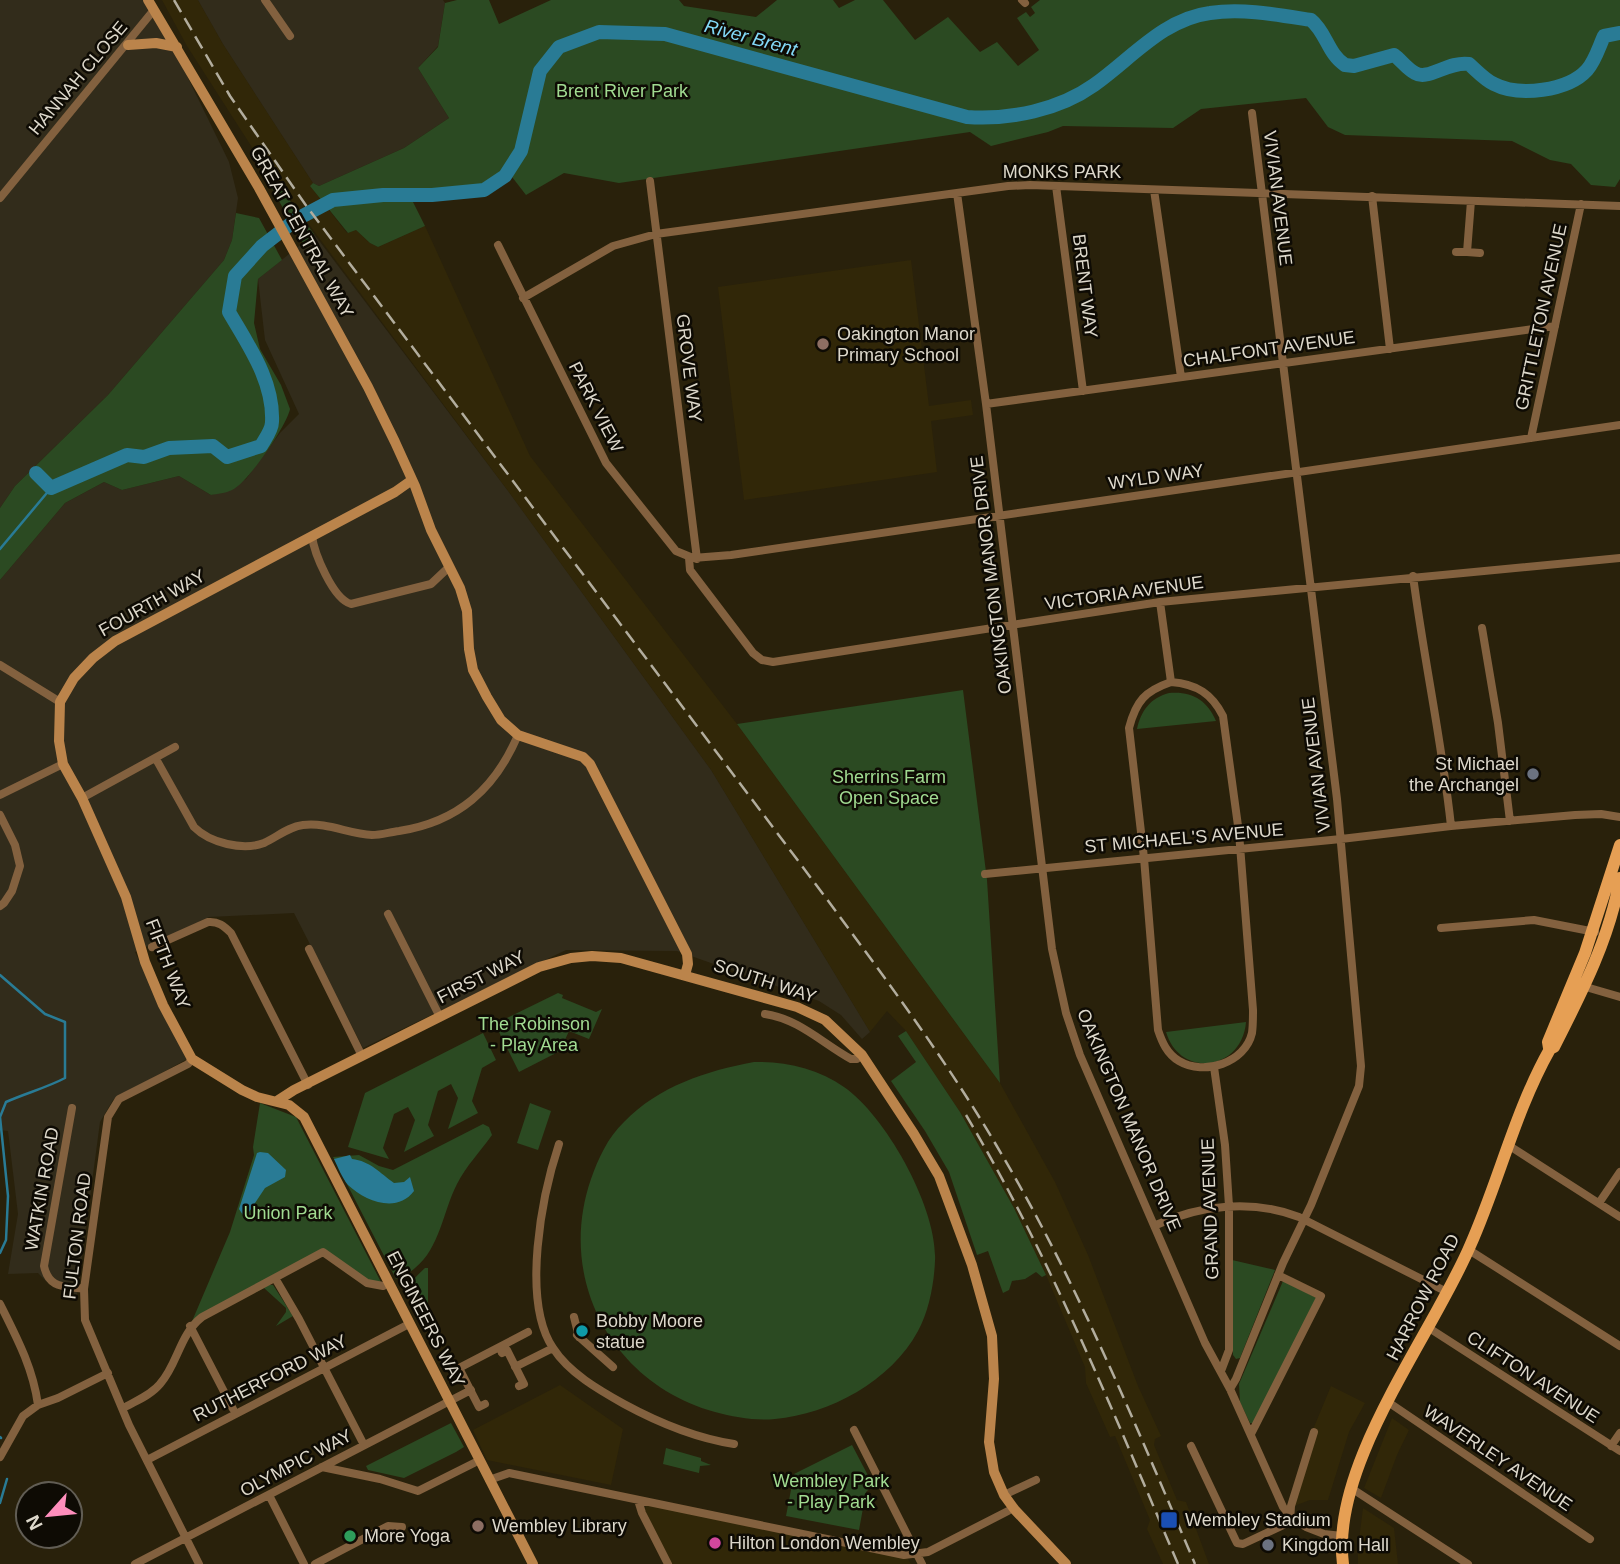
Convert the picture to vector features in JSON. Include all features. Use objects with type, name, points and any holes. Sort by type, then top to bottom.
[{"type":"main road","name":"GREAT CENTRAL WAY","points":[[150,5],[177,47],[296,255],[368,387],[414,483]]},
{"type":"main road","points":[[128,45],[156,43],[177,47]]},
{"type":"main road","name":"FOURTH WAY","points":[[60,702],[74,678],[93,658],[115,641],[414,483]]},
{"type":"main road","name":"SOUTH WAY","points":[[414,483],[431,530],[460,589],[467,611],[473,670],[501,720],[518,735],[583,757],[590,764],[687,954],[685,975],[812,1013],[839,1031],[862,1055],[939,1176],[972,1265],[992,1336],[993,1379],[989,1442],[994,1472],[1004,1495],[1021,1518],[1066,1564]]},
{"type":"main road","points":[[60,702],[59,741],[63,764]]},
{"type":"main road","name":"FIFTH WAY","points":[[63,764],[82,798],[126,897],[135,934],[158,995],[192,1059]]},
{"type":"main road","name":"HARROW ROAD","points":[[1599,933],[1615,857],[1620,850]]},
{"type":"main road","name":"HARROW ROAD","points":[[1343,1564],[1342,1536],[1351,1488],[1364,1449],[1469,1250],[1523,1102],[1549,1049],[1554,1048],[1620,878]]},
{"type":"main road","name":"FIRST WAY","points":[[306,1085],[539,967],[571,958],[592,956],[621,958],[685,975]]},
{"type":"main road","points":[[192,1059],[257,1097],[278,1101],[306,1085]]},
{"type":"main road","points":[[304,1118],[298,1101],[301,1090],[306,1085]]},
{"type":"main road","name":"ENGINEERS WAY","points":[[278,1101],[295,1108],[304,1118],[533,1564]]},
{"type":"street","points":[[265,0],[290,36]]},
{"type":"street","name":"HANNAH CLOSE","points":[[0,198],[128,45],[150,5]]},
{"type":"street","name":"VIVIAN AVENUE","points":[[1230,1389],[1359,1086],[1360,1054],[1341,839],[1252,113]]},
{"type":"street","name":"GROVE WAY","points":[[650,181],[693,558]]},
{"type":"street","name":"MONKS PARK","points":[[523,298],[613,246],[656,234],[1008,186],[1620,205]]},
{"type":"street","name":"BRENT WAY","points":[[1056,186],[1083,391]]},
{"type":"street","points":[[1154,190],[1181,377]]},
{"type":"street","name":"OAKINGTON MANOR DRIVE","points":[[957,193],[986,404],[1052,949],[1066,1013],[1080,1055],[1205,1343],[1230,1389],[1275,1493],[1292,1518]]},
{"type":"street","points":[[1372,197],[1390,349]]},
{"type":"street","points":[[1467,252],[1471,201]]},
{"type":"street","name":"GRITTLETON AVENUE","points":[[1531,438],[1581,204]]},
{"type":"street","name":"PARK VIEW","points":[[498,245],[603,458],[676,551],[693,558]]},
{"type":"street","points":[[1456,252],[1480,253]]},
{"type":"street","name":"CHALFONT AVENUE","points":[[986,404],[1555,326]]},
{"type":"street","name":"WYLD WAY","points":[[693,558],[1620,425]]},
{"type":"street","points":[[312,536],[313,549],[340,598],[351,604],[431,584],[449,567]]},
{"type":"street","name":"VICTORIA AVENUE","points":[[693,558],[688,566],[692,572],[753,653],[767,662],[1160,601],[1620,558]]},
{"type":"street","points":[[1413,576],[1446,775],[1451,826]]},
{"type":"street","points":[[1160,601],[1171,682]]},
{"type":"street","points":[[1482,628],[1498,723],[1510,821]]},
{"type":"street","points":[[0,665],[60,702]]},
{"type":"street","points":[[1171,682],[1190,684],[1206,691],[1223,716],[1229,748],[1253,1010],[1252,1032],[1235,1057],[1214,1067],[1199,1068],[1178,1061],[1163,1044],[1158,1030],[1129,728],[1133,712],[1144,695],[1171,682]]},
{"type":"street","points":[[156,759],[200,833],[245,848],[263,843],[301,825],[331,826],[375,835],[419,828],[458,813],[490,781],[511,751],[518,735]]},
{"type":"street","points":[[82,798],[176,747]]},
{"type":"street","points":[[0,795],[63,764]]},
{"type":"street","name":"ST MICHAEL'S AVENUE","points":[[985,874],[1451,826],[1601,814],[1620,817]]},
{"type":"street","points":[[0,815],[15,845],[20,866],[12,891],[0,906]]},
{"type":"street","points":[[388,914],[440,1017]]},
{"type":"street","points":[[1441,928],[1534,920],[1599,933]]},
{"type":"street","points":[[152,947],[208,922],[216,922],[226,928],[231,933],[306,1085]]},
{"type":"street","points":[[309,949],[362,1056]]},
{"type":"street","points":[[1579,985],[1620,997]]},
{"type":"street","points":[[765,1014],[776,1015],[806,1028],[851,1059],[862,1055]]},
{"type":"street","name":"FULTON ROAD","points":[[192,1059],[188,1064],[119,1099],[108,1117],[84,1289],[86,1327],[129,1425],[199,1564]]},
{"type":"street","name":"GRAND AVENUE","points":[[1214,1067],[1225,1145],[1229,1206],[1229,1350],[1221,1371]]},
{"type":"street","name":"WATKIN ROAD","points":[[72,1108],[44,1265],[47,1277],[52,1282],[84,1289]]},
{"type":"street","points":[[559,1144],[544,1202],[537,1265],[541,1313],[553,1348],[567,1365],[589,1382],[637,1411],[688,1433],[734,1444]]},
{"type":"street","points":[[1508,1145],[1620,1217]]},
{"type":"street","points":[[1599,1203],[1620,1172]]},
{"type":"street","points":[[1156,1225],[1202,1209],[1229,1206],[1265,1208],[1304,1220],[1447,1293]]},
{"type":"street","points":[[1469,1250],[1620,1346]]},
{"type":"street","points":[[127,1406],[161,1383],[190,1326],[323,1252],[367,1283],[383,1286]]},
{"type":"street","points":[[1251,1434],[1321,1296],[1278,1275]]},
{"type":"street","points":[[275,1278],[324,1367],[363,1446]]},
{"type":"street","points":[[0,1304],[25,1354],[34,1380],[38,1405]]},
{"type":"street","points":[[573,1317],[577,1335],[591,1349]]},
{"type":"street","name":"RUTHERFORD WAY","points":[[147,1460],[409,1324]]},
{"type":"street","points":[[190,1326],[233,1409]]},
{"type":"street","name":"CLIFTON AVENUE","points":[[1429,1328],[1620,1451]]},
{"type":"street","name":"OLYMPIC WAY","points":[[135,1564],[473,1387],[459,1368],[528,1332]]},
{"type":"street","points":[[577,1335],[613,1367]]},
{"type":"street","points":[[513,1368],[553,1348]]},
{"type":"street","points":[[1229,1350],[1233,1360],[1241,1365]]},
{"type":"street","points":[[0,1457],[23,1416],[38,1405],[107,1373]]},
{"type":"street","name":"WAVERLEY AVENUE","points":[[1388,1402],[1590,1539]]},
{"type":"street","points":[[854,1430],[922,1564]]},
{"type":"street","points":[[1191,1446],[1237,1543],[1243,1544],[1290,1522],[1291,1506],[1314,1432]]},
{"type":"street","points":[[1611,1446],[1620,1433]]},
{"type":"street","points":[[322,1467],[380,1479],[418,1491],[474,1463]]},
{"type":"street","points":[[489,1480],[509,1473],[904,1555],[928,1552],[1008,1511]]},
{"type":"street","points":[[1004,1495],[1036,1480]]},
{"type":"street","points":[[1351,1488],[1468,1564]]},
{"type":"street","points":[[269,1495],[304,1564]]},
{"type":"street","points":[[638,1500],[668,1564]]},
{"type":"street","points":[[1292,1518],[1324,1534],[1342,1536]]},
{"type":"street","points":[[315,1564],[388,1526],[402,1527]]},
{"type":"shaded area","points":[[0,0],[150,0],[229,162],[238,198],[232,240],[224,260],[108,395],[15,486],[0,508]]},
{"type":"shaded area","points":[[162,0],[198,0],[223,44],[313,183],[311,187],[347,233],[356,230],[378,247],[425,226],[530,456],[737,724],[1000,1083],[1055,1182],[1088,1255],[1138,1386],[1161,1436],[1155,1439],[1154,1445],[1177,1500],[1186,1502],[1209,1564],[1163,1564],[1147,1529],[1150,1520],[1115,1436],[1110,1437],[1086,1383],[1085,1367],[1014,1208],[960,1112],[906,1031],[887,1011],[870,1032],[711,770],[508,491],[255,152],[187,46]]},
{"type":"shaded area","points":[[198,0],[443,0],[445,3],[438,46],[418,68],[449,118],[404,148],[319,186],[313,183],[223,44]]},
{"type":"shaded area","points":[[314,234],[508,491],[711,770],[870,1032],[862,1039],[841,1015],[819,1001],[677,951],[566,950],[363,1048],[294,913],[209,917],[135,952],[187,1059],[113,1100],[100,1122],[77,1295],[47,1282],[38,1273],[8,1274],[18,1214],[8,1131],[0,1130],[0,580],[65,503],[104,482],[122,490],[179,476],[211,495],[246,479],[280,433],[299,414],[265,340],[258,279]]},
{"type":"shaded area","name":"Oakington Manor Primary School","points":[[911,260],[929,406],[971,400],[973,415],[931,421],[937,472],[744,500],[718,287]]},
{"type":"shaded area","points":[[560,1385],[623,1429],[611,1485],[487,1460],[473,1430]]},
{"type":"shaded area","points":[[1331,1386],[1365,1403],[1349,1432],[1328,1500],[1310,1500],[1294,1506],[1291,1504],[1302,1456]]},
{"type":"shaded area","points":[[1392,1418],[1409,1430],[1381,1498],[1364,1488]]},
{"type":"shaded area","points":[[647,1502],[905,1554],[911,1564],[672,1564],[645,1510]]},
{"type":"shaded area","points":[[1363,1508],[1394,1528],[1398,1564],[1358,1564]]},
{"type":"green space","name":"Brent River Park","points":[[457,0],[489,0],[499,24],[551,0],[679,0],[684,6],[756,17],[777,0],[833,0],[839,8],[855,0],[883,0],[915,40],[948,17],[980,52],[997,42],[1018,66],[1039,50],[1017,18],[1026,12],[1030,17],[1035,13],[1031,7],[1040,0],[1620,0],[1620,179],[1615,187],[1591,185],[1571,164],[1550,160],[1512,141],[1345,135],[1328,127],[1306,98],[1201,109],[1173,128],[1063,126],[991,146],[970,132],[619,183],[564,173],[526,195],[505,168],[481,187],[432,190],[413,202],[425,226],[378,247],[356,230],[348,233],[310,186],[313,183],[319,186],[404,148],[449,118],[418,68],[438,47],[445,3]]},
{"type":"green space","points":[[277,183],[314,234],[303,243],[271,187]]},
{"type":"green space","points":[[236,213],[259,218],[282,260],[258,279],[254,323],[260,349],[281,385],[290,409],[275,440],[247,477],[232,490],[224,493],[211,495],[179,476],[122,490],[104,482],[65,503],[0,580],[0,508],[15,486],[108,395],[224,260],[232,240]]},
{"type":"green space","name":"Sherrins Farm Open Space","points":[[963,690],[987,880],[1000,1083],[737,724]]},
{"type":"green space","points":[[1169,693],[1198,698],[1208,707],[1216,721],[1137,729],[1147,706]]},
{"type":"green space","name":"The Robinson - Play Area","points":[[558,993],[563,995],[562,998],[596,1012],[602,1009],[589,1039],[569,1031],[560,1051],[519,1072],[495,1024]]},
{"type":"green space","points":[[1246,1022],[1242,1038],[1234,1051],[1223,1059],[1210,1063],[1196,1062],[1184,1057],[1173,1047],[1166,1032]]},
{"type":"green space","points":[[906,1031],[960,1112],[1014,1208],[1046,1275],[1042,1277],[1036,1272],[1025,1279],[1012,1281],[1009,1290],[1003,1293],[988,1251],[977,1255],[949,1172],[891,1081],[916,1062],[898,1036]]},
{"type":"green space","points":[[483,1033],[496,1060],[482,1068],[472,1101],[478,1113],[448,1129],[458,1098],[451,1084],[438,1091],[428,1125],[434,1136],[404,1152],[415,1120],[408,1107],[394,1114],[383,1148],[389,1159],[348,1147],[365,1093]]},
{"type":"green space","points":[[754,1062],[790,1065],[824,1075],[860,1101],[892,1141],[919,1191],[934,1240],[935,1261],[930,1297],[922,1323],[892,1365],[857,1392],[837,1402],[796,1416],[767,1419],[715,1412],[679,1398],[648,1378],[622,1353],[602,1323],[588,1290],[581,1254],[582,1217],[591,1179],[604,1149],[618,1128],[652,1099],[684,1082],[718,1070]]},
{"type":"green space","name":"Union Park","points":[[260,1103],[296,1117],[383,1286],[377,1286],[323,1252],[267,1285],[273,1285],[293,1316],[276,1326],[286,1308],[264,1288],[190,1326],[230,1232],[254,1155]]},
{"type":"green space","points":[[530,1103],[551,1111],[538,1150],[517,1143]]},
{"type":"green space","name":"Union Park","points":[[483,1124],[489,1127],[492,1135],[457,1184],[436,1240],[413,1270],[396,1279],[333,1157],[359,1155],[393,1170]]},
{"type":"green space","points":[[1232,1260],[1275,1270],[1240,1358],[1236,1359],[1233,1355]]},
{"type":"green space","points":[[428,1268],[428,1314],[418,1313],[409,1293],[410,1284]]},
{"type":"green space","points":[[1283,1281],[1317,1298],[1253,1423],[1250,1423],[1240,1402],[1239,1384]]},
{"type":"green space","points":[[451,1423],[464,1447],[456,1452],[404,1478],[368,1470],[366,1466]]},
{"type":"green space","name":"Wembley Park - Play Park","points":[[852,1445],[873,1485],[866,1492],[859,1530],[786,1516],[794,1474]]},
{"type":"green space","points":[[666,1448],[701,1458],[701,1461],[711,1465],[700,1466],[699,1473],[663,1464]]},
{"type":"water","points":[[257,1153],[268,1153],[286,1170],[285,1177],[265,1188],[245,1218],[239,1209]]},
{"type":"water","points":[[350,1155],[352,1159],[370,1165],[394,1183],[404,1182],[410,1177],[414,1191],[399,1202],[390,1203],[381,1203],[363,1196],[348,1185],[334,1159]]},
{"type":"waterway","name":"River Brent","points":[[36,473],[51,488],[127,455],[144,457],[169,448],[213,446],[227,457],[261,446],[272,425],[272,407],[258,364],[229,312],[235,276],[262,246],[297,219],[333,200],[484,190],[505,176],[521,151],[540,71],[559,47],[599,32],[665,34],[967,117],[983,118],[1017,115],[1065,101],[1094,85],[1162,32],[1177,23],[1210,13],[1248,12],[1311,20],[1345,65],[1354,66],[1394,55],[1415,73],[1426,75],[1454,65],[1469,64],[1484,78],[1504,88],[1529,91],[1556,87],[1579,77],[1592,62],[1604,36],[1620,33]]},
{"type":"waterway","points":[[0,549],[51,488]]},
{"type":"waterway","points":[[0,975],[45,1014],[65,1022],[65,1078],[6,1102],[0,1117],[8,1196],[6,1240],[0,1253]]},
{"type":"waterway","points":[[0,1503],[7,1479]]},
{"type":"railway","points":[[174,0],[230,96],[305,204],[826,898],[914,1018],[955,1080],[1024,1194],[1077,1297],[1195,1564]]},
{"type":"railway","points":[[966,1115],[997,1169],[1053,1280],[1178,1564]]},
{"type":"place","name":"Oakington Manor Primary School","points":[[823,344]]},
{"type":"place","name":"St Michael the Archangel","points":[[1533,774]]},
{"type":"place","name":"Bobby Moore statue","points":[[582,1331]]},
{"type":"place","name":"Wembley Stadium","points":[[1169,1520]]},
{"type":"place","name":"Wembley Library","points":[[478,1526]]},
{"type":"place","name":"More Yoga","points":[[350,1536]]},
{"type":"place","name":"Hilton London Wembley","points":[[715,1543]]},
{"type":"place","name":"Kingdom Hall","points":[[1268,1545]]}]
